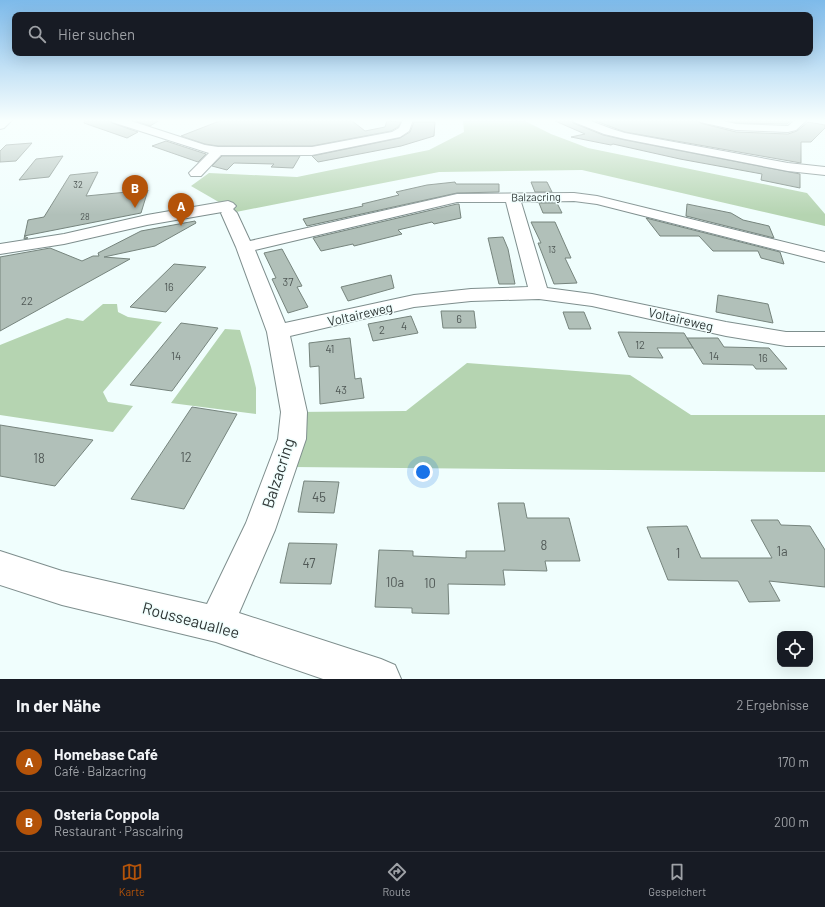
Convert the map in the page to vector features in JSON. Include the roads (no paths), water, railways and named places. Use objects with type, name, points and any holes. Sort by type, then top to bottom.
[{"type":"street","points":[[196,173],[217,152]]},
{"type":"street","points":[[239,152],[280,153],[301,152]]},
{"type":"street","points":[[703,152],[820,175]]},
{"type":"street","name":"Balzacring","points":[[245,247],[457,198],[574,197],[597,200],[825,257]]},
{"type":"street","points":[[512,198],[539,293]]},
{"type":"street","name":"Balzacring","points":[[0,249],[64,239],[146,220],[229,209],[278,332],[294,412],[292,439],[259,530],[216,624]]},
{"type":"street","name":"Voltaireweg","points":[[278,332],[414,301],[471,294],[539,293],[592,300],[726,330],[786,338],[825,339]]},
{"type":"street","name":"Rousseauallee","points":[[0,568],[62,588],[216,624],[381,679]]},
{"type":"place","name":"Osteria Coppola","points":[[135,208]]},
{"type":"place","name":"Homebase Café","points":[[181,226]]}]
